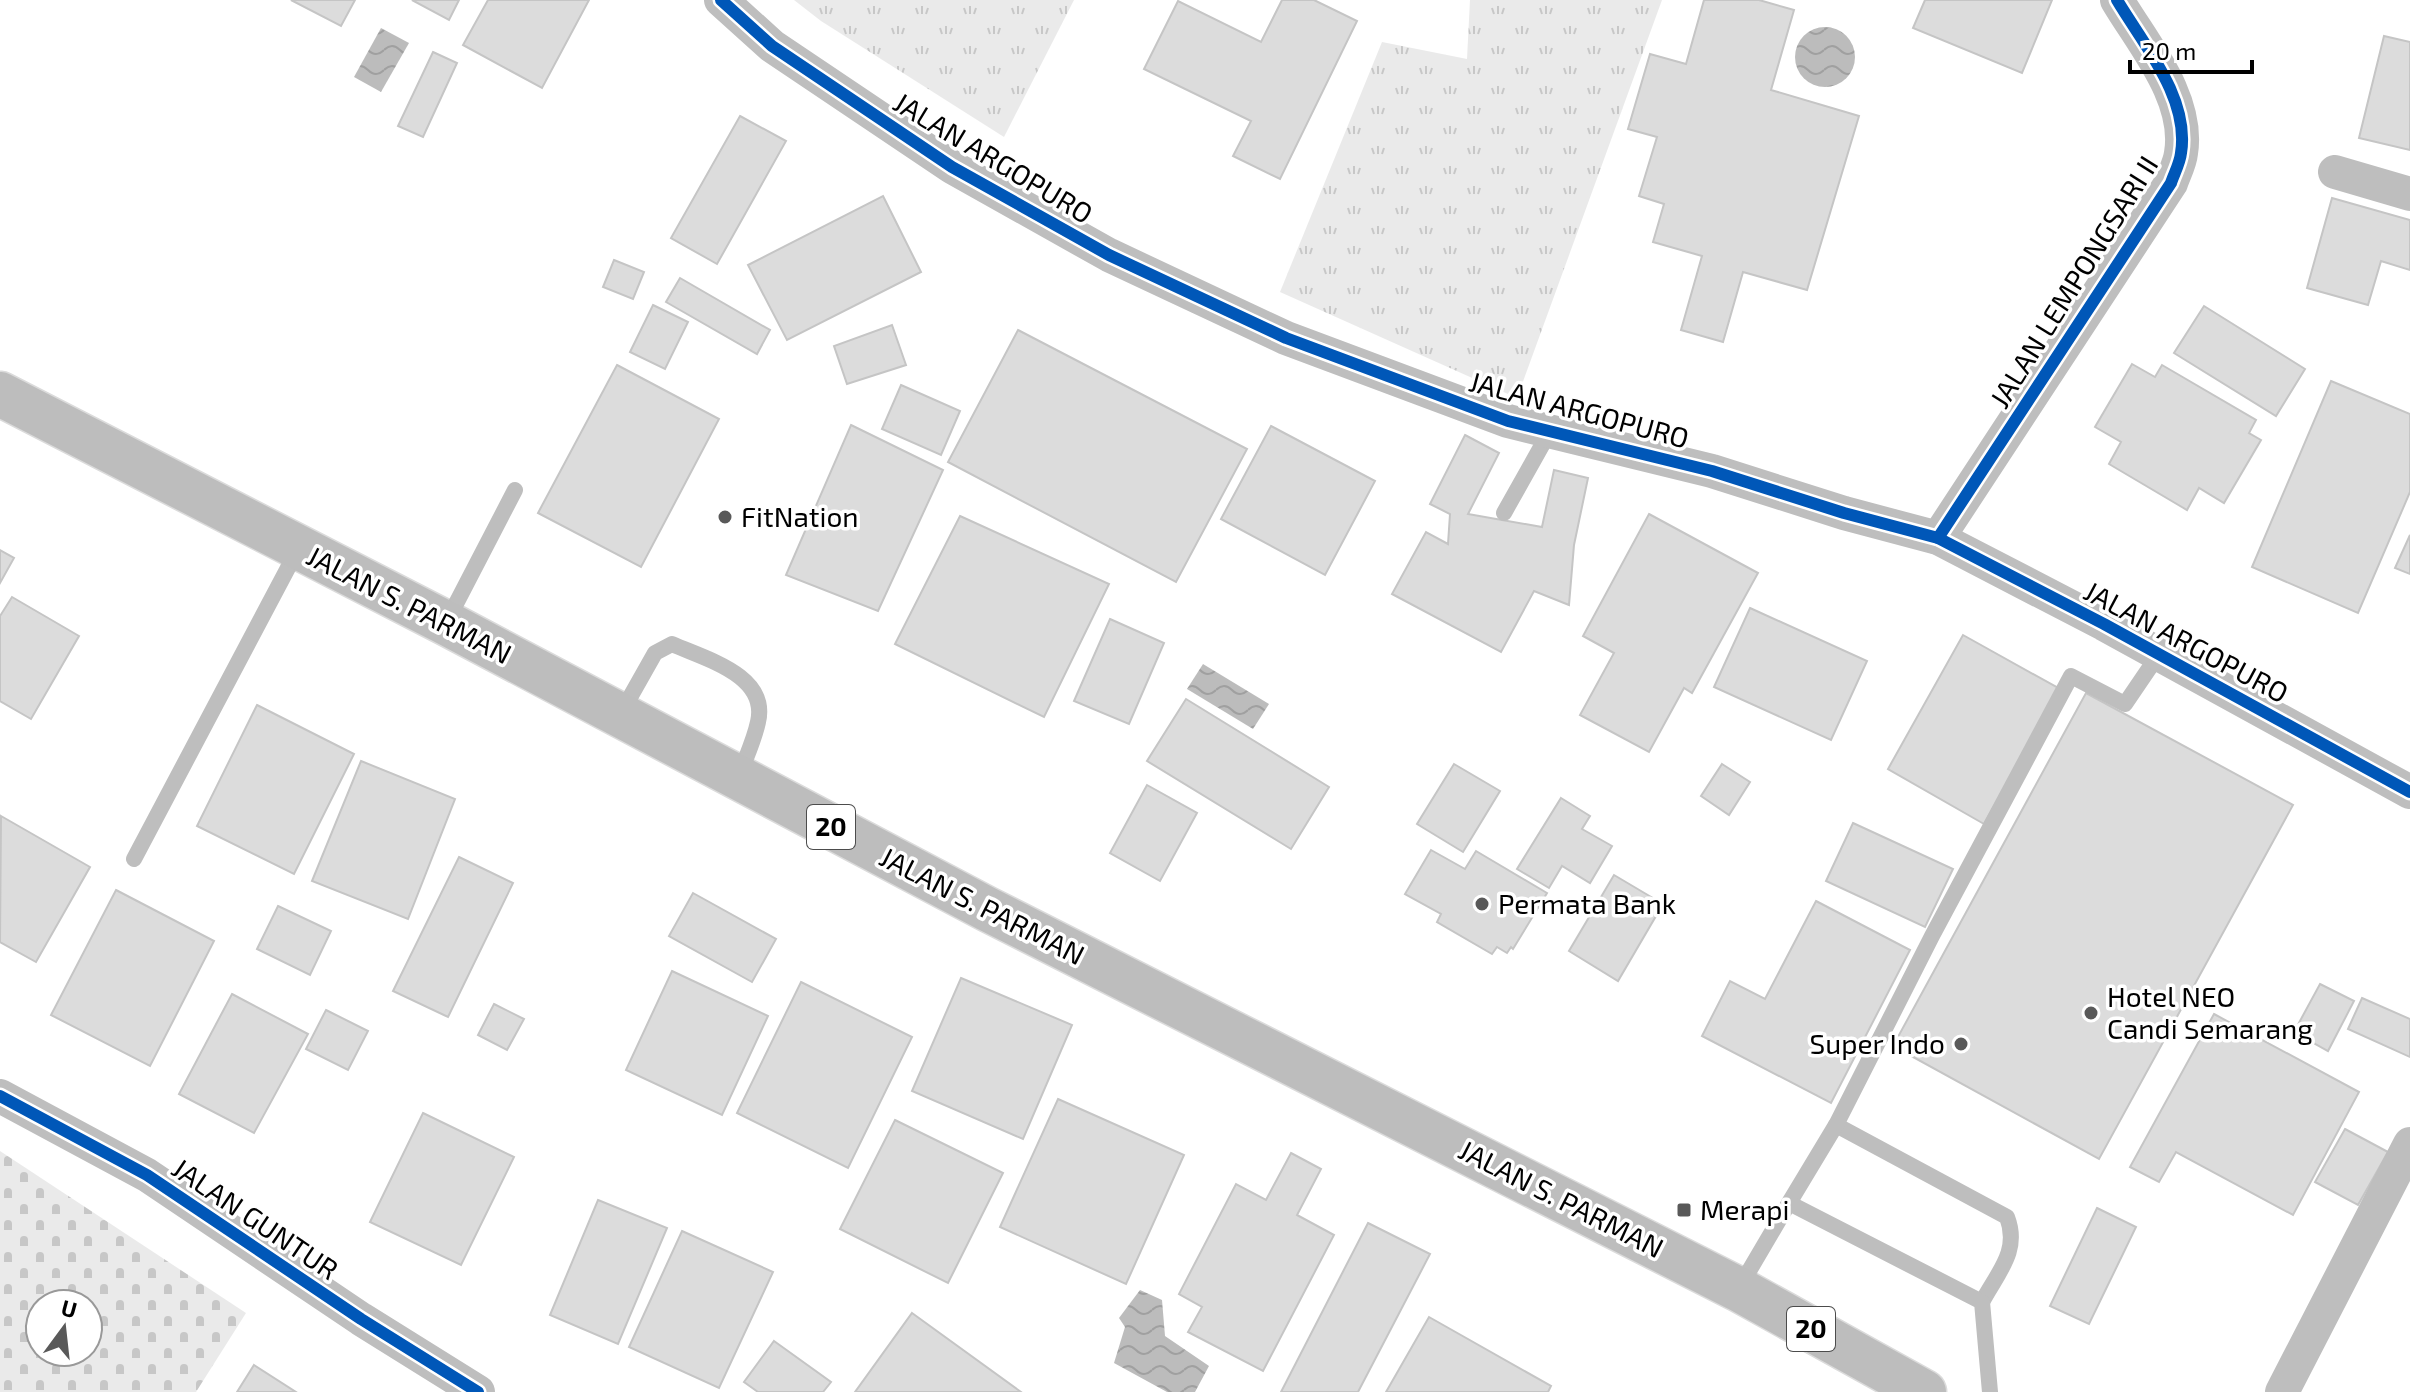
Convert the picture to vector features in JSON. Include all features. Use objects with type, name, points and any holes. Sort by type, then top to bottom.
[{"type":"highway","name":"JALAN S. PARMAN","points":[[0,394],[446,623],[987,909],[1738,1289],[1924,1392]]},
{"type":"street","name":"JALAN ARGOPURO","points":[[721,0],[772,46],[952,167],[1109,255],[1286,338],[1508,421],[1712,471],[1844,513],[1938,538],[2159,654],[2410,792]]},
{"type":"street","name":"JALAN LEMPONGSARI II","points":[[1938,538],[2171,183],[2181,153],[2180,117],[2168,85],[2117,0]]},
{"type":"street","points":[[2335,172],[2410,194]]},
{"type":"street","name":"JALAN GUNTUR","points":[[0,1096],[147,1175],[361,1319],[478,1392]]},
{"type":"street","points":[[2282,1392],[2410,1144]]},
{"type":"lane","points":[[1504,513],[1550,431]]},
{"type":"lane","points":[[446,623],[515,490]]},
{"type":"lane","points":[[134,859],[299,548]]},
{"type":"lane","points":[[620,715],[655,653],[672,644],[741,676],[754,690],[759,719],[738,778]]},
{"type":"lane","points":[[1738,1289],[1836,1125],[1932,936],[2071,676],[2125,704],[2159,654]]},
{"type":"lane","points":[[1836,1125],[2007,1217],[2013,1233],[2012,1247],[1982,1302],[1990,1392]]},
{"type":"lane","points":[[1789,1203],[1982,1302]]},
{"type":"green space","points":[[794,0],[1074,0],[1004,137],[821,21]]},
{"type":"green space","points":[[1470,0],[1662,0],[1517,398],[1280,292],[1382,42],[1467,59]]},
{"type":"green space","points":[[0,1151],[246,1313],[196,1392],[0,1392]]},
{"type":"water","points":[[1825,27],[1846,36],[1855,57],[1846,78],[1825,87],[1804,78],[1795,57],[1804,36]]},
{"type":"water","points":[[381,28],[409,43],[381,92],[354,77]]},
{"type":"water","points":[[1203,664],[1269,704],[1253,729],[1187,689]]},
{"type":"water","points":[[1140,1290],[1162,1300],[1165,1336],[1209,1366],[1195,1392],[1167,1392],[1114,1363],[1125,1327],[1119,1318]]},
{"type":"building","points":[[291,0],[355,0],[341,26]]},
{"type":"building","points":[[412,0],[459,0],[449,20]]},
{"type":"building","points":[[488,0],[589,0],[542,88],[463,45]]},
{"type":"building","points":[[1282,0],[1314,0],[1357,21],[1280,179],[1233,156],[1251,121],[1144,69],[1178,1],[1261,42]]},
{"type":"building","points":[[1704,0],[1759,0],[1794,10],[1771,90],[1859,116],[1807,290],[1743,272],[1723,342],[1681,330],[1702,256],[1653,242],[1664,204],[1639,196],[1657,137],[1628,129],[1650,54],[1686,64]]},
{"type":"building","points":[[1925,0],[2052,0],[2022,73],[1913,28]]},
{"type":"building","points":[[2384,36],[2410,42],[2410,150],[2359,138]]},
{"type":"building","points":[[433,52],[457,63],[423,137],[398,126]]},
{"type":"building","points":[[740,116],[786,141],[717,264],[671,238]]},
{"type":"building","points":[[883,196],[921,272],[787,340],[748,265]]},
{"type":"building","points":[[2332,198],[2410,220],[2410,270],[2381,261],[2368,305],[2307,288]]},
{"type":"building","points":[[614,260],[644,272],[633,299],[603,287]]},
{"type":"building","points":[[680,278],[770,330],[757,354],[666,302]]},
{"type":"building","points":[[653,305],[688,322],[665,369],[630,352]]},
{"type":"building","points":[[2204,306],[2305,369],[2276,416],[2174,353]]},
{"type":"building","points":[[892,325],[906,365],[847,384],[834,346]]},
{"type":"building","points":[[1018,330],[1247,449],[1176,582],[948,462]]},
{"type":"building","points":[[2132,364],[2155,377],[2162,365],[2256,420],[2249,433],[2261,440],[2224,503],[2199,488],[2187,510],[2109,464],[2121,442],[2095,427]]},
{"type":"building","points":[[617,365],[719,419],[641,567],[538,513]]},
{"type":"building","points":[[2331,381],[2410,414],[2410,492],[2358,613],[2252,567]]},
{"type":"building","points":[[901,385],[960,411],[941,455],[882,429]]},
{"type":"building","points":[[851,425],[943,470],[878,611],[786,575]]},
{"type":"building","points":[[1271,426],[1375,481],[1325,575],[1221,519]]},
{"type":"building","points":[[1465,435],[1499,453],[1468,514],[1542,527],[1554,470],[1588,478],[1574,545],[1569,605],[1534,591],[1501,652],[1392,594],[1426,532],[1448,544],[1450,514],[1430,504]]},
{"type":"building","points":[[1649,514],[1758,573],[1692,693],[1684,688],[1649,752],[1580,715],[1614,653],[1583,636]]},
{"type":"building","points":[[960,516],[1109,584],[1044,717],[895,644]]},
{"type":"building","points":[[2410,535],[2410,574],[2395,568]]},
{"type":"building","points":[[0,550],[14,558],[0,583]]},
{"type":"building","points":[[12,597],[79,636],[31,719],[0,701],[0,616]]},
{"type":"building","points":[[1750,608],[1867,661],[1831,740],[1714,687]]},
{"type":"building","points":[[1110,619],[1164,643],[1129,724],[1074,701]]},
{"type":"building","points":[[1963,635],[2060,689],[1984,824],[1888,769]]},
{"type":"building","points":[[2086,693],[2293,805],[2099,1159],[1893,1046]]},
{"type":"building","points":[[1186,699],[1329,787],[1291,849],[1147,761]]},
{"type":"building","points":[[257,705],[354,754],[294,874],[197,826]]},
{"type":"building","points":[[361,761],[455,799],[408,919],[312,881]]},
{"type":"building","points":[[1454,764],[1500,791],[1463,852],[1417,824]]},
{"type":"building","points":[[1722,764],[1750,782],[1729,815],[1701,796]]},
{"type":"building","points":[[1147,785],[1197,813],[1160,881],[1110,853]]},
{"type":"building","points":[[1561,798],[1590,816],[1582,829],[1612,846],[1590,883],[1562,866],[1549,888],[1517,869]]},
{"type":"building","points":[[1,816],[90,867],[36,962],[0,942]]},
{"type":"building","points":[[1853,823],[1953,869],[1925,927],[1826,881]]},
{"type":"building","name":"Permata Bank","points":[[1431,850],[1465,869],[1476,851],[1547,893],[1513,949],[1511,947],[1507,953],[1497,947],[1492,954],[1437,922],[1441,914],[1405,894]]},
{"type":"building","points":[[459,857],[513,883],[448,1017],[393,991]]},
{"type":"building","points":[[1614,875],[1663,904],[1618,981],[1569,951]]},
{"type":"building","points":[[116,890],[214,941],[150,1066],[51,1015]]},
{"type":"building","points":[[693,893],[776,939],[752,982],[669,936]]},
{"type":"building","points":[[1816,901],[1910,950],[1831,1103],[1702,1036],[1730,981],[1765,999]]},
{"type":"building","points":[[278,906],[331,931],[310,975],[257,949]]},
{"type":"building","points":[[672,971],[768,1016],[722,1115],[626,1070]]},
{"type":"building","points":[[961,978],[1072,1025],[1023,1139],[912,1091]]},
{"type":"building","points":[[801,982],[912,1037],[848,1168],[737,1113]]},
{"type":"building","points":[[2320,984],[2354,1001],[2328,1051],[2294,1032]]},
{"type":"building","points":[[232,994],[308,1034],[254,1133],[179,1094]]},
{"type":"building","points":[[2362,998],[2410,1019],[2410,1057],[2348,1029]]},
{"type":"building","points":[[494,1004],[524,1019],[507,1050],[478,1035]]},
{"type":"building","points":[[326,1010],[368,1031],[348,1070],[306,1049]]},
{"type":"building","points":[[2214,1014],[2359,1092],[2293,1215],[2176,1152],[2159,1182],[2130,1167]]},
{"type":"building","points":[[1058,1099],[1184,1155],[1126,1284],[1000,1227]]},
{"type":"building","points":[[423,1113],[514,1157],[461,1265],[370,1222]]},
{"type":"building","points":[[895,1120],[1003,1173],[948,1283],[840,1229]]},
{"type":"building","points":[[2345,1129],[2388,1152],[2358,1205],[2315,1182]]},
{"type":"building","points":[[1291,1153],[1321,1169],[1297,1215],[1334,1235],[1263,1371],[1188,1332],[1202,1307],[1179,1294],[1236,1184],[1266,1200]]},
{"type":"building","points":[[598,1200],[667,1228],[618,1344],[550,1315]]},
{"type":"building","points":[[2097,1208],[2136,1227],[2089,1324],[2050,1306]]},
{"type":"building","points":[[1368,1223],[1430,1254],[1358,1392],[1281,1392]]},
{"type":"building","points":[[682,1231],[773,1272],[719,1388],[629,1347]]},
{"type":"building","points":[[912,1313],[1021,1392],[855,1392]]},
{"type":"building","points":[[1429,1317],[1551,1386],[1548,1392],[1386,1392]]},
{"type":"building","points":[[774,1341],[831,1382],[823,1392],[758,1392],[744,1382]]},
{"type":"building","points":[[254,1365],[296,1392],[237,1392]]},
{"type":"cycle path","points":[[721,0],[772,46],[952,167],[1109,255],[1286,338],[1508,421],[1712,471],[1844,513],[1938,538],[2104,624],[2410,792]]},
{"type":"cycle path","points":[[1938,538],[2171,183],[2178,165],[2182,132],[2172,92],[2117,0]]},
{"type":"cycle path","points":[[0,1096],[147,1175],[361,1319],[478,1392]]},
{"type":"place","name":"FitNation","points":[[725,517]]},
{"type":"place","name":"Permata Bank","points":[[1482,904]]},
{"type":"place","name":"Hotel NEO Candi Semarang","points":[[2091,1013]]},
{"type":"place","name":"Super Indo","points":[[1961,1044]]},
{"type":"place","name":"Merapi","points":[[1684,1210]]}]
